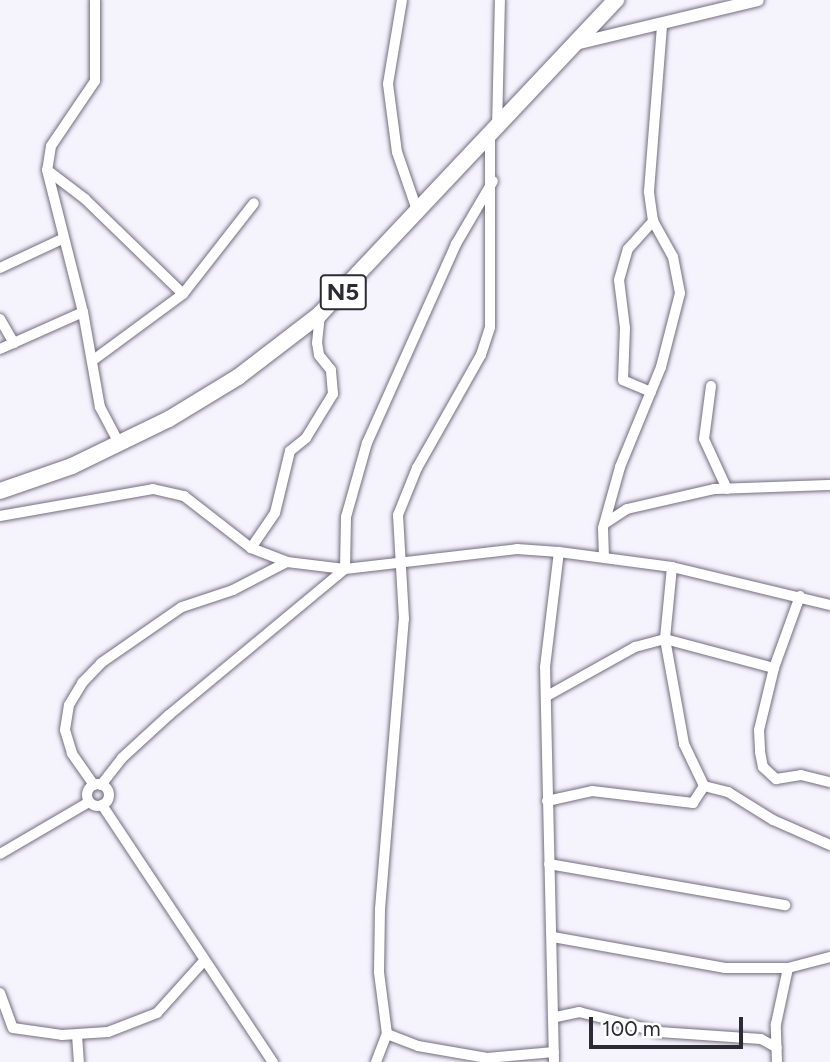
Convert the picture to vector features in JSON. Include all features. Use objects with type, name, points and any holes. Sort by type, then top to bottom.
[{"type":"highway","name":"N5","points":[[0,491],[120,445],[238,377],[320,314],[616,0]]},
{"type":"street","points":[[95,0],[95,81],[51,146],[47,170],[62,239],[83,312],[100,407],[120,445]]},
{"type":"street","points":[[401,0],[391,47],[389,95],[397,152],[418,213]]},
{"type":"street","points":[[376,1062],[387,1034],[379,972],[380,909],[404,618],[398,515],[405,494],[481,355],[490,328],[500,0]]},
{"type":"street","points":[[575,44],[662,26],[758,0]]},
{"type":"street","points":[[604,557],[603,528],[620,467],[652,392],[680,293],[673,257],[653,221],[649,155],[662,26]]},
{"type":"street","points":[[47,170],[85,199],[183,294]]},
{"type":"street","points":[[89,802],[88,792],[169,715],[345,569],[346,517],[367,443],[456,244],[493,181]]},
{"type":"street","points":[[92,361],[183,294],[254,203]]},
{"type":"street","points":[[652,392],[623,380],[625,328],[618,281],[628,249],[653,221]]},
{"type":"street","points":[[0,268],[62,239]]},
{"type":"street","points":[[0,349],[83,312]]},
{"type":"street","points":[[251,548],[275,513],[290,451],[306,438],[332,394],[331,370],[317,343],[320,314]]},
{"type":"street","points":[[0,319],[14,343]]},
{"type":"street","points":[[711,386],[704,439],[727,489]]},
{"type":"street","points":[[603,528],[614,514],[627,509],[727,489],[830,485]]},
{"type":"street","points":[[0,516],[153,489],[184,496],[251,548],[287,562],[345,569],[517,549],[559,552],[672,568],[830,605]]},
{"type":"street","points":[[387,1034],[418,1046],[488,1060],[554,1057],[556,1017],[547,801],[546,655],[559,552]]},
{"type":"street","points":[[102,805],[108,793],[72,753],[65,730],[69,705],[82,683],[101,663],[182,607],[233,590],[287,562]]},
{"type":"street","points":[[672,568],[665,639],[684,744],[704,786]]},
{"type":"street","points":[[800,596],[774,668],[759,730],[763,767],[776,779],[801,775],[830,782]]},
{"type":"street","points":[[547,696],[635,647],[665,639],[774,668]]},
{"type":"street","points":[[547,801],[592,791],[693,803],[704,786]]},
{"type":"street","points":[[704,786],[728,792],[773,820],[830,845]]},
{"type":"street","points":[[0,854],[89,802],[102,805],[203,962],[273,1062]]},
{"type":"street","points":[[549,864],[785,905]]},
{"type":"street","points":[[553,937],[686,964],[788,968],[830,957]]},
{"type":"street","points":[[0,993],[3,1021],[20,1030],[77,1035],[108,1032],[147,1019],[175,997],[203,962]]},
{"type":"street","points":[[777,1062],[776,1024],[788,968]]},
{"type":"street","points":[[556,1017],[579,1012],[659,1032],[761,1039],[777,1048]]},
{"type":"street","points":[[77,1035],[79,1062]]}]
